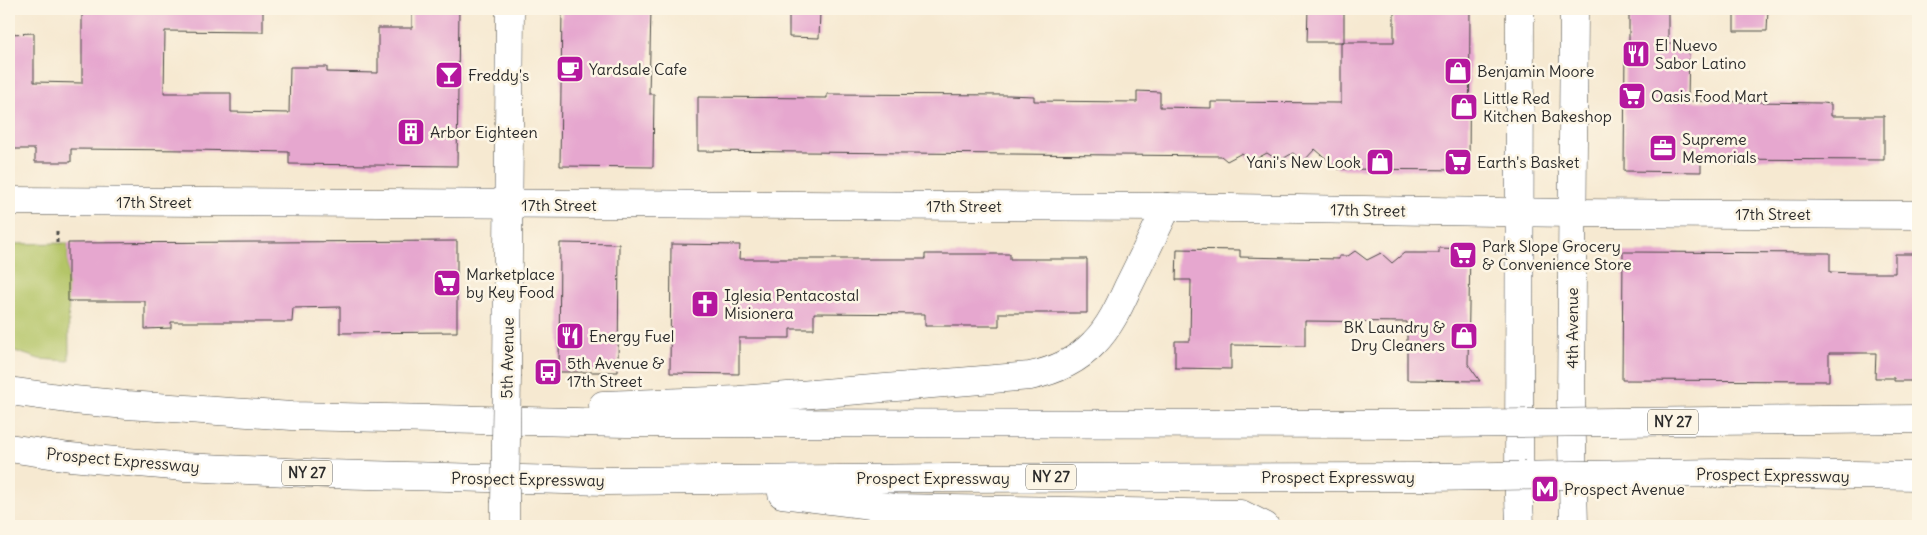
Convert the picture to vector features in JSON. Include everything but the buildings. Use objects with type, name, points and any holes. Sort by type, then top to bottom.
[{"type":"main road","name":"5th Avenue","points":[[505,514],[510,9]]},
{"type":"main road","points":[[1520,9],[1520,526]]},
{"type":"main road","name":"4th Avenue","points":[[1574,9],[1571,401],[1574,526]]},
{"type":"main road","name":"17th Street","points":[[9,201],[1167,207],[1572,213],[1918,215]]},
{"type":"main road","points":[[292,416],[739,400],[1020,377],[1046,373],[1060,368],[1076,358],[1094,344],[1104,331],[1123,298],[1167,207]]},
{"type":"main road","name":"NY 27","points":[[9,391],[127,405],[292,416],[626,423],[1429,424],[1918,419]]},
{"type":"main road","name":"Prospect Expressway","points":[[9,448],[79,458],[185,467],[606,481],[1724,473],[1918,476]]},
{"type":"main road","points":[[674,481],[895,508],[1241,514],[1265,526]]},
{"type":"path","points":[[57,231],[57,243]]},
{"type":"green space","points":[[68,243],[69,361],[39,359],[9,349],[9,244]]},
{"type":"place","name":"El Nuevo Sabor Latino","points":[[1636,54]]},
{"type":"place","name":"Yardsale Cafe","points":[[570,69]]},
{"type":"place","name":"Benjamin Moore","points":[[1458,71]]},
{"type":"place","name":"Freddy's","points":[[449,75]]},
{"type":"place","name":"Oasis Food Mart","points":[[1632,96]]},
{"type":"place","name":"Little Red Kitchen Bakeshop","points":[[1464,107]]},
{"type":"place","name":"Arbor Eighteen","points":[[411,132]]},
{"type":"place","name":"Supreme Memorials","points":[[1663,148]]},
{"type":"place","name":"Yani's New Look","points":[[1380,162]]},
{"type":"place","name":"Earth's Basket","points":[[1458,162]]},
{"type":"place","name":"Park Slope Grocery & Convenience Store","points":[[1463,255]]},
{"type":"place","name":"Marketplace by Key Food","points":[[447,283]]},
{"type":"place","name":"Iglesia Pentacostal Misionera","points":[[705,304]]},
{"type":"place","name":"Energy Fuel","points":[[570,336]]},
{"type":"place","name":"BK Laundry & Dry Cleaners","points":[[1464,336]]},
{"type":"place","name":"5th Avenue & 17th Street","points":[[548,372]]},
{"type":"place","name":"Prospect Avenue","points":[[1545,489]]}]
